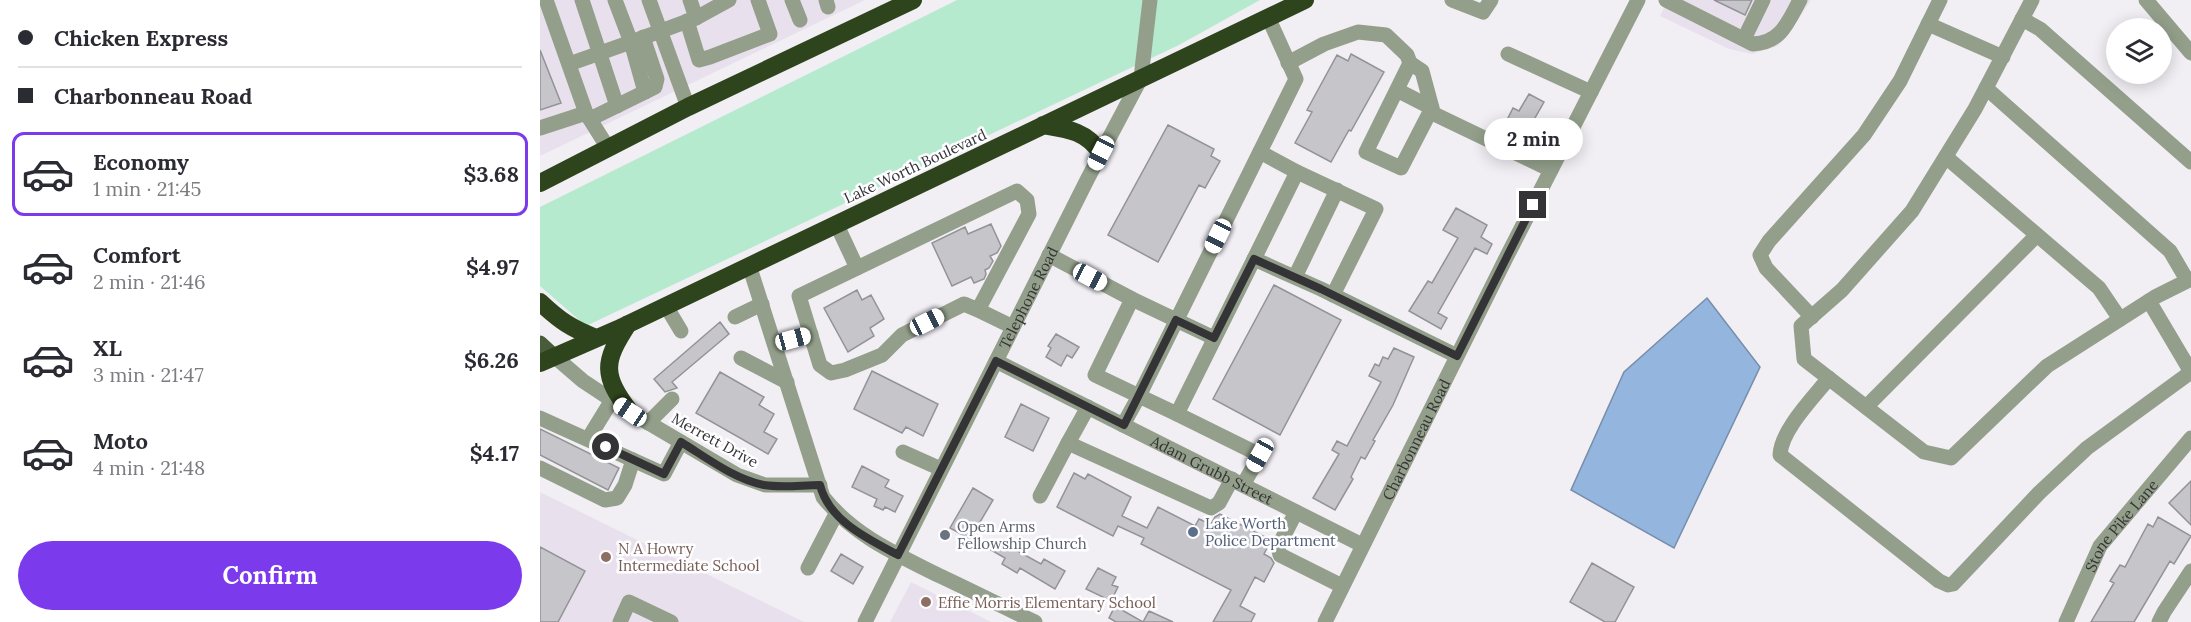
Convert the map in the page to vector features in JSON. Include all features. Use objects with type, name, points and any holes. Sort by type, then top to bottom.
[{"type":"highway","points":[[540,183],[688,107],[913,0]]},
{"type":"highway","name":"Lake Worth Boulevard","points":[[547,359],[628,324],[1305,0]]},
{"type":"highway","points":[[1043,125],[1068,129],[1081,134],[1093,141],[1101,153]]},
{"type":"highway","points":[[540,302],[571,328],[596,338]]},
{"type":"highway","points":[[628,324],[615,345],[610,359],[609,377],[615,392],[630,412]]},
{"type":"main road","name":"Merrett Drive","points":[[540,344],[547,359]]},
{"type":"street","points":[[546,0],[588,116],[608,148]]},
{"type":"street","points":[[582,0],[598,53],[618,106]]},
{"type":"street","points":[[540,128],[618,106],[645,92],[637,39],[615,0]]},
{"type":"street","points":[[649,0],[688,107]]},
{"type":"street","points":[[690,0],[699,60],[770,34],[758,0]]},
{"type":"street","points":[[792,0],[800,20]]},
{"type":"street","name":"Telephone Road","points":[[866,622],[1140,78],[1150,0]]},
{"type":"street","points":[[1452,0],[1483,12],[1491,0]]},
{"type":"street","name":"Charbonneau Road","points":[[1325,622],[1638,0]]},
{"type":"street","points":[[1666,0],[1683,4],[1754,44],[1763,44],[1778,37],[1800,0]]},
{"type":"street","points":[[1744,39],[1763,0]]},
{"type":"street","points":[[1812,317],[1767,268],[1760,255],[1864,135],[1900,81],[1940,0]]},
{"type":"street","points":[[1986,88],[2170,251],[2189,280],[2149,301],[2047,366],[1951,458],[1924,452],[1804,359],[1801,326],[1842,290],[1912,211],[1986,88],[2032,0]]},
{"type":"street","points":[[2146,0],[2191,53]]},
{"type":"street","points":[[569,64],[692,20],[726,1]]},
{"type":"street","points":[[1124,425],[1296,79],[1268,17]]},
{"type":"street","points":[[2022,19],[2040,29],[2191,162]]},
{"type":"street","points":[[1928,24],[2002,57]]},
{"type":"street","points":[[1288,63],[1324,44],[1358,32],[1386,35],[1407,55],[1410,63],[1422,71],[1431,110],[1401,168],[1366,152],[1410,63]]},
{"type":"street","points":[[1508,54],[1591,92]]},
{"type":"street","points":[[1397,90],[1431,110],[1551,170]]},
{"type":"street","points":[[1260,152],[1376,209],[1327,292]]},
{"type":"street","points":[[1946,157],[2099,288],[2120,319]]},
{"type":"street","points":[[1177,414],[1298,172]]},
{"type":"street","points":[[1295,277],[1337,190]]},
{"type":"street","points":[[978,310],[1029,214],[1028,200],[1017,191],[799,296],[820,365],[831,373],[845,370],[882,355],[902,335],[964,304],[1013,327]]},
{"type":"street","points":[[837,223],[857,268]]},
{"type":"street","points":[[1866,407],[2037,235]]},
{"type":"street","points":[[1049,255],[1132,299],[1214,338]]},
{"type":"street","points":[[1254,259],[1457,356]]},
{"type":"street","points":[[749,265],[824,497],[836,514],[867,538],[898,555],[1035,622]]},
{"type":"street","points":[[1068,443],[1211,508],[1219,503],[1260,455],[1095,375],[1132,299]]},
{"type":"street","points":[[1829,378],[1787,432],[1780,447],[1780,455],[1939,582],[1953,584],[2038,493],[2087,448],[2191,372],[2149,301]]},
{"type":"street","points":[[735,317],[762,304]]},
{"type":"street","points":[[666,306],[681,331]]},
{"type":"street","points":[[775,344],[811,334]]},
{"type":"street","points":[[741,358],[787,382]]},
{"type":"street","name":"Merrett Drive","points":[[547,359],[648,423],[737,475],[754,482],[777,486],[820,485]]},
{"type":"street","name":"Adam Grubb Street","points":[[996,361],[1362,545]]},
{"type":"street","points":[[648,423],[672,399]]},
{"type":"street","points":[[588,439],[612,400]]},
{"type":"street","points":[[1040,496],[1088,407]]},
{"type":"street","points":[[540,418],[664,474],[681,442]]},
{"type":"street","name":"Stone Pike Lane","points":[[2066,622],[2100,546],[2191,438]]},
{"type":"street","points":[[903,452],[941,470]]},
{"type":"street","points":[[540,468],[605,500],[617,498],[625,485],[633,460]]},
{"type":"street","points":[[1296,512],[1278,548],[1280,555],[1342,586]]},
{"type":"street","points":[[808,568],[836,514]]},
{"type":"street","points":[[2159,622],[2191,571]]},
{"type":"street","points":[[620,622],[629,602],[671,622]]},
{"type":"shaded area","points":[[540,0],[865,0],[540,156]]},
{"type":"shaded area","points":[[1668,0],[1811,0],[1778,46],[1752,54],[1729,49],[1660,16]]},
{"type":"shaded area","name":"N A Howry Intermediate School","points":[[540,492],[804,622],[540,622]]},
{"type":"shaded area","name":"Effie Morris Elementary School","points":[[911,582],[991,622],[890,622]]},
{"type":"green space","points":[[957,0],[1260,0],[1179,45],[586,326],[540,286],[540,207]]},
{"type":"water","points":[[1707,298],[1760,367],[1674,548],[1571,490],[1624,372]]},
{"type":"building","points":[[1714,0],[1752,0],[1745,15]]},
{"type":"building","points":[[540,50],[561,103],[540,110]]},
{"type":"building","points":[[1351,54],[1384,72],[1331,162],[1295,143],[1312,112],[1307,110],[1337,55],[1348,61]]},
{"type":"building","points":[[1529,94],[1544,102],[1531,125],[1542,131],[1536,141],[1525,135],[1527,131],[1507,120],[1513,108],[1519,111]]},
{"type":"building","points":[[1168,125],[1214,149],[1211,156],[1220,161],[1205,188],[1199,185],[1158,262],[1108,235]]},
{"type":"building","points":[[1456,208],[1487,225],[1481,237],[1492,244],[1487,254],[1475,248],[1438,313],[1447,318],[1441,329],[1409,311],[1428,281],[1432,283],[1458,238],[1443,230]]},
{"type":"building","points":[[991,224],[1001,246],[997,253],[990,256],[993,261],[985,270],[984,279],[974,283],[971,277],[952,286],[932,243],[965,227],[968,234]]},
{"type":"building","points":[[1274,285],[1341,320],[1280,435],[1213,399]]},
{"type":"building","points":[[857,290],[862,300],[871,295],[884,319],[870,328],[874,336],[848,352],[824,308]]},
{"type":"building","points":[[720,322],[729,334],[672,382],[677,388],[665,392],[654,379]]},
{"type":"building","points":[[1056,334],[1079,347],[1072,358],[1067,355],[1061,366],[1046,357],[1051,348],[1048,346]]},
{"type":"building","points":[[1394,348],[1414,357],[1393,405],[1373,440],[1375,441],[1365,459],[1361,457],[1351,477],[1353,479],[1335,510],[1313,498],[1339,454],[1332,450],[1337,441],[1347,446],[1381,382],[1369,376],[1375,364],[1379,366],[1383,357],[1388,359]]},
{"type":"building","points":[[872,371],[938,404],[923,436],[906,427],[902,433],[854,409]]},
{"type":"building","points":[[720,372],[764,397],[759,405],[774,414],[764,432],[777,439],[768,454],[696,413]]},
{"type":"building","points":[[1021,404],[1049,418],[1033,451],[1005,437]]},
{"type":"building","points":[[540,429],[619,468],[608,490],[540,455]]},
{"type":"building","points":[[862,466],[889,480],[885,487],[903,496],[895,512],[885,507],[883,510],[874,506],[877,499],[852,487]]},
{"type":"building","name":"Lake Worth Police Department","points":[[1074,473],[1085,479],[1088,474],[1131,497],[1122,516],[1147,528],[1158,507],[1195,526],[1199,519],[1211,524],[1220,514],[1271,540],[1264,554],[1274,563],[1264,582],[1255,577],[1240,606],[1255,614],[1251,622],[1213,622],[1231,590],[1141,544],[1144,538],[1118,526],[1113,536],[1057,507]]},
{"type":"building","points":[[2191,481],[2191,525],[2169,503]]},
{"type":"building","points":[[973,488],[993,500],[970,539],[950,528]]},
{"type":"building","points":[[2158,517],[2191,536],[2174,564],[2170,561],[2134,622],[2091,622],[2114,583],[2110,581],[2120,565],[2125,567],[2148,524],[2153,527]]},
{"type":"building","points":[[998,540],[1041,564],[1044,559],[1065,571],[1055,589],[1020,568],[1017,573],[1002,564],[1005,558],[991,550]]},
{"type":"building","points":[[540,547],[585,571],[558,622],[540,622]]},
{"type":"building","points":[[841,554],[863,567],[853,584],[831,571]]},
{"type":"building","points":[[1592,563],[1634,587],[1615,622],[1605,622],[1570,602]]},
{"type":"building","points":[[1098,568],[1116,577],[1112,585],[1118,587],[1111,601],[1086,589]]},
{"type":"building","points":[[1115,606],[1143,622],[1116,622],[1109,618]]},
{"type":"building","points":[[1149,611],[1173,622],[1143,622]]},
{"type":"place","name":"Lake Worth Police Department","points":[[1193,532]]},
{"type":"place","name":"Open Arms Fellowship Church","points":[[945,535]]},
{"type":"place","name":"N A Howry Intermediate School","points":[[606,557]]},
{"type":"place","name":"Effie Morris Elementary School","points":[[926,602]]},
{"type":"route","points":[[606,447],[664,474],[681,442],[737,475],[754,482],[777,486],[820,485],[824,497],[836,514],[867,538],[898,555],[996,361],[1124,425],[1176,320],[1214,338],[1254,259],[1321,289],[1457,356],[1533,205]]}]
